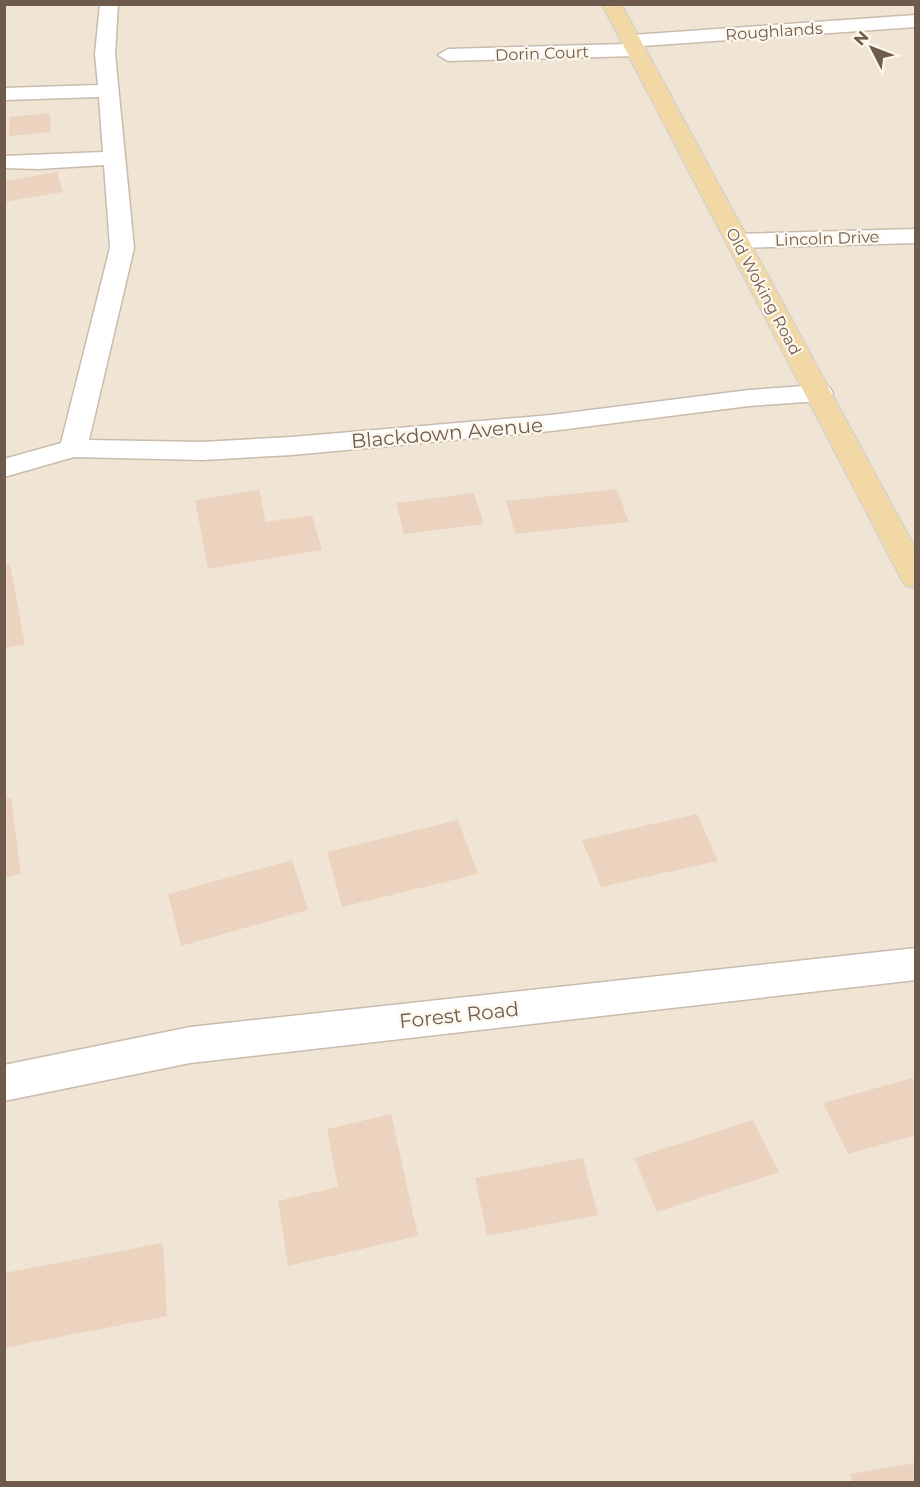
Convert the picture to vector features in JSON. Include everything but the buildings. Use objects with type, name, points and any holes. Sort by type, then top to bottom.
[{"type":"main road","name":"Old Woking Road","points":[[611,4],[820,393],[915,578]]},
{"type":"street","points":[[73,448],[122,248],[105,54],[109,4]]},
{"type":"street","name":"Roughlands","points":[[634,45],[915,21]]},
{"type":"street","points":[[429,70],[448,56],[430,41]]},
{"type":"street","name":"Dorin Court","points":[[448,56],[634,45]]},
{"type":"street","points":[[4,94],[108,91]]},
{"type":"street","points":[[4,162],[38,163],[114,158]]},
{"type":"street","name":"Lincoln Drive","points":[[738,241],[915,236]]},
{"type":"street","name":"Blackdown Avenue","points":[[4,468],[73,448],[202,451],[292,446],[551,423],[749,398],[820,393]]},
{"type":"street","name":"Forest Road","points":[[4,1083],[190,1046],[915,964]]},
{"type":"shaded area","points":[[5,5],[915,5],[915,1482],[5,1482]]}]
